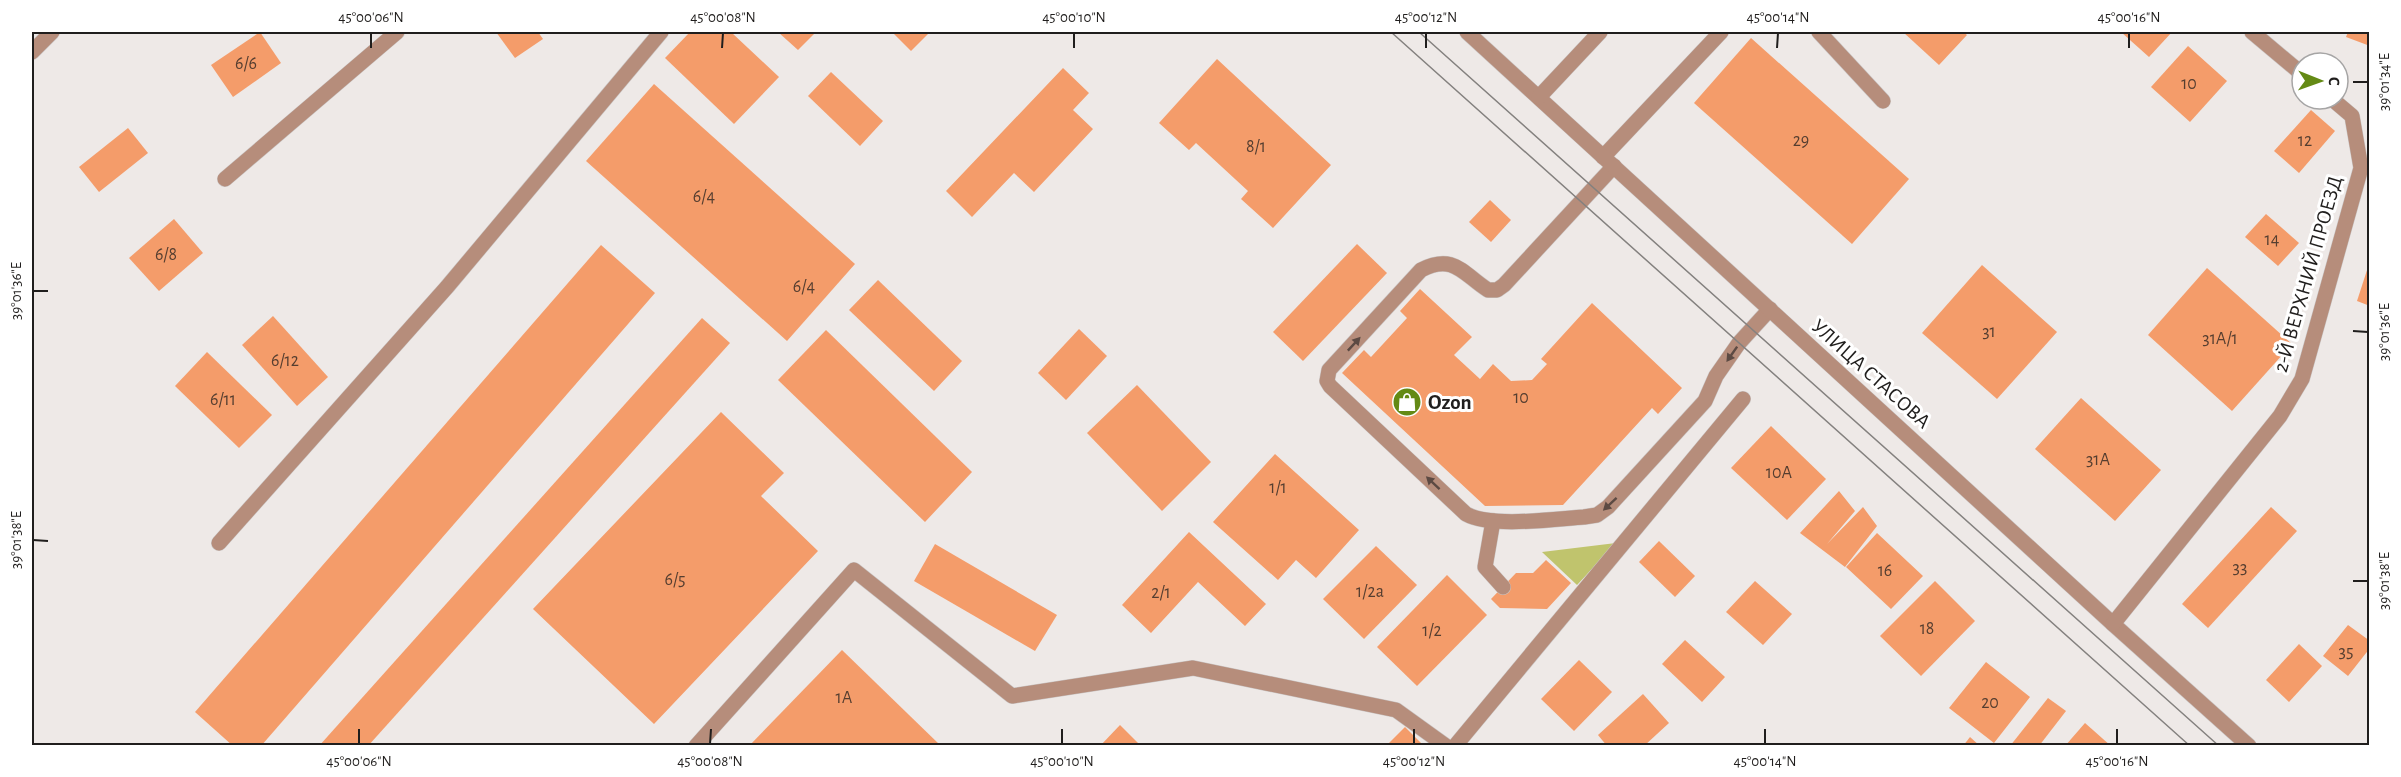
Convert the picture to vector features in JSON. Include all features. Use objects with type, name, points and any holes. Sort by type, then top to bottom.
[{"type":"street","points":[[32,52],[52,32]]},
{"type":"street","points":[[225,179],[397,32]]},
{"type":"street","points":[[219,543],[447,287],[661,32]]},
{"type":"street","name":"УЛИЦА СТАСОВА","points":[[1467,32],[2249,746]]},
{"type":"street","points":[[1539,97],[1600,32]]},
{"type":"street","points":[[1721,32],[1504,285],[1497,290],[1488,290],[1464,270],[1442,263],[1421,270],[1329,370],[1327,375],[1330,386],[1466,514],[1475,519],[1493,521],[1584,518],[1608,507],[1705,401],[1716,376],[1739,343],[1770,309]]},
{"type":"street","points":[[1820,32],[1883,101]]},
{"type":"street","points":[[2252,32],[2290,64]]},
{"type":"street","name":"2-Й ВЕРХНИЙ ПРОЕЗД","points":[[2113,624],[2280,416],[2302,379],[2361,168],[2352,116],[2346,111]]},
{"type":"street","points":[[1455,746],[1743,399]]},
{"type":"street","points":[[1493,521],[1485,567],[1503,586]]},
{"type":"street","points":[[696,746],[854,570],[1012,696],[1193,668],[1396,710],[1446,746]]},
{"type":"green space","points":[[1616,543],[1577,585],[1542,552]]},
{"type":"building","points":[[260,32],[281,63],[233,97],[211,65]]},
{"type":"building","points":[[496,32],[538,32],[543,39],[515,58]]},
{"type":"building","points":[[690,32],[731,32],[779,77],[734,124],[665,58]]},
{"type":"building","points":[[778,32],[816,32],[798,50]]},
{"type":"building","points":[[892,32],[930,32],[911,51]]},
{"type":"building","points":[[1903,32],[1963,32],[1967,35],[1939,65]]},
{"type":"building","points":[[2121,32],[2172,32],[2149,57]]},
{"type":"building","points":[[2348,32],[2370,32],[2370,46],[2346,37]]},
{"type":"building","points":[[1751,38],[1909,179],[1852,244],[1694,103]]},
{"type":"building","points":[[2188,46],[2227,81],[2190,122],[2151,87]]},
{"type":"building","points":[[1217,59],[1331,165],[1273,228],[1241,199],[1248,191],[1196,143],[1189,150],[1159,123]]},
{"type":"building","points":[[1063,68],[1089,93],[1073,110],[1093,129],[1034,192],[1014,173],[972,217],[946,191]]},
{"type":"building","points":[[831,72],[883,121],[860,146],[808,96]]},
{"type":"building","points":[[654,84],[855,264],[787,341],[586,161]]},
{"type":"building","points":[[2310,111],[2335,131],[2299,173],[2274,151]]},
{"type":"building","points":[[128,128],[148,153],[99,192],[79,167]]},
{"type":"building","points":[[1490,200],[1511,220],[1491,242],[1469,222]]},
{"type":"building","points":[[2266,214],[2299,243],[2278,266],[2245,237]]},
{"type":"building","points":[[174,219],[203,253],[159,291],[129,258]]},
{"type":"building","points":[[1357,244],[1387,273],[1303,361],[1273,332]]},
{"type":"building","points":[[601,245],[655,293],[261,746],[233,746],[195,712]]},
{"type":"building","points":[[1982,265],[2057,332],[1997,399],[1922,333]]},
{"type":"building","points":[[2370,265],[2370,306],[2357,301]]},
{"type":"building","points":[[2207,268],[2292,344],[2232,411],[2148,335]]},
{"type":"building","points":[[878,280],[962,361],[934,391],[849,310]]},
{"type":"building","points":[[1420,289],[1472,337],[1454,355],[1480,379],[1493,364],[1511,381],[1532,380],[1547,364],[1541,359],[1592,303],[1682,388],[1658,414],[1652,408],[1563,505],[1485,506],[1342,373],[1364,350],[1371,357],[1407,318],[1400,311]]},
{"type":"building","points":[[273,316],[328,377],[297,406],[242,345]]},
{"type":"building","points":[[702,318],[730,343],[368,746],[319,746]]},
{"type":"building","points":[[1079,329],[1107,356],[1066,400],[1038,373]]},
{"type":"building","points":[[826,330],[972,472],[925,522],[778,380]]},
{"type":"building","points":[[207,352],[272,415],[239,448],[175,386]]},
{"type":"building","points":[[1137,385],[1211,462],[1162,511],[1087,433]]},
{"type":"building","points":[[2081,398],[2161,470],[2115,521],[2035,449]]},
{"type":"building","points":[[721,412],[784,473],[761,496],[818,551],[654,724],[533,609]]},
{"type":"building","points":[[1771,426],[1826,479],[1787,520],[1731,468]]},
{"type":"building","points":[[1275,454],[1359,530],[1316,578],[1296,560],[1278,580],[1213,522]]},
{"type":"building","points":[[1839,491],[1855,511],[1827,544],[1863,507],[1877,526],[1845,567],[1800,533]]},
{"type":"building","points":[[2271,507],[2297,531],[2208,628],[2182,604]]},
{"type":"building","points":[[1189,532],[1266,604],[1245,626],[1198,582],[1151,633],[1122,605]]},
{"type":"building","points":[[1877,533],[1923,576],[1891,609],[1846,567]]},
{"type":"building","points":[[1659,541],[1695,576],[1675,597],[1639,562]]},
{"type":"building","points":[[935,544],[1057,615],[1035,651],[914,581]]},
{"type":"building","points":[[1376,546],[1417,585],[1364,639],[1323,599]]},
{"type":"building","points":[[1546,560],[1571,583],[1547,609],[1500,608],[1491,599],[1516,573],[1533,573]]},
{"type":"building","points":[[1447,575],[1487,615],[1417,686],[1377,647]]},
{"type":"building","points":[[1755,581],[1792,614],[1763,645],[1726,612]]},
{"type":"building","points":[[1935,581],[1975,621],[1921,676],[1880,636]]},
{"type":"building","points":[[2348,625],[2370,641],[2370,648],[2348,676],[2323,656]]},
{"type":"building","points":[[1685,640],[1725,677],[1702,702],[1662,664]]},
{"type":"building","points":[[2299,644],[2322,666],[2289,702],[2266,680]]},
{"type":"building","points":[[842,650],[941,746],[749,746]]},
{"type":"building","points":[[1579,660],[1612,692],[1574,731],[1541,699]]},
{"type":"building","points":[[1986,662],[2030,697],[1994,743],[1949,708]]},
{"type":"building","points":[[1643,694],[1669,723],[1644,746],[1607,746],[1598,735]]},
{"type":"building","points":[[2048,698],[2066,711],[2039,746],[2010,746]]},
{"type":"building","points":[[2085,723],[2111,746],[2065,746]]},
{"type":"building","points":[[1120,725],[1141,746],[1100,746]]},
{"type":"building","points":[[1405,727],[1424,746],[1386,746]]},
{"type":"building","points":[[1970,737],[1980,746],[1963,746]]},
{"type":"tram line","points":[[1391,32],[2190,746]]},
{"type":"tram line","points":[[1419,32],[2219,746]]},
{"type":"place","name":"Ozon","points":[[1407,402]]}]
